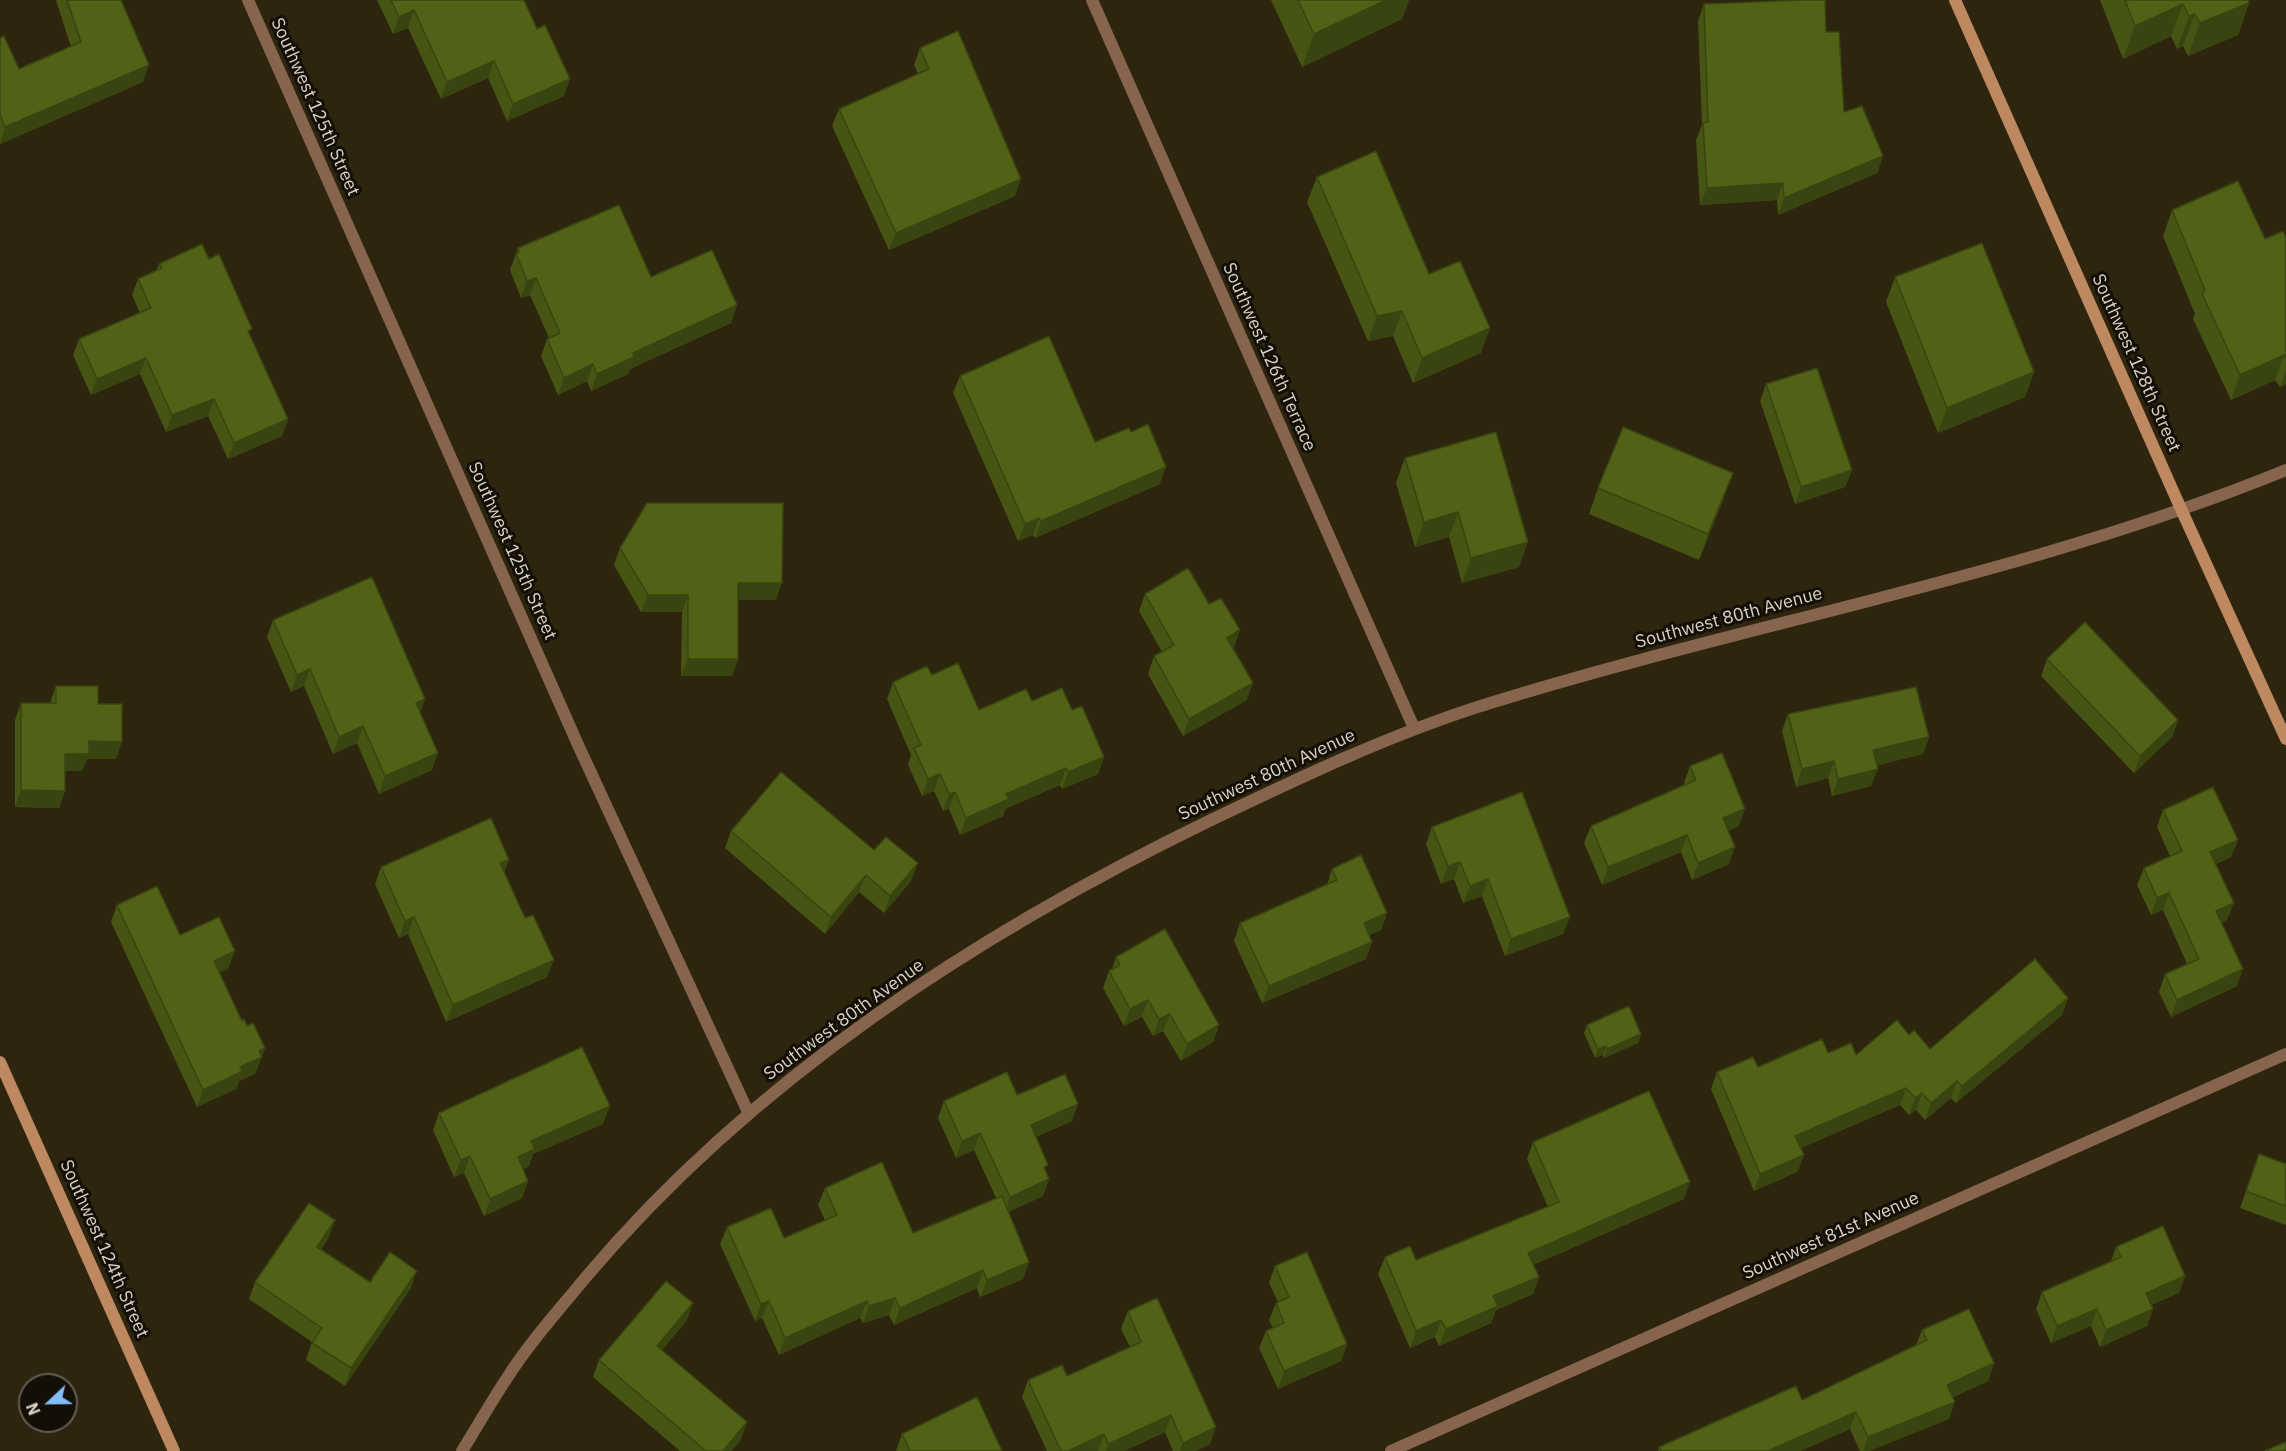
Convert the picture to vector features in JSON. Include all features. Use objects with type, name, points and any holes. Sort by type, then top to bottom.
[{"type":"street","name":"Southwest 125th Street","points":[[248,0],[579,747],[749,1114]]},
{"type":"street","name":"Southwest 126th Terrace","points":[[1092,0],[1414,728]]},
{"type":"street","name":"Southwest 128th Street","points":[[1955,0],[2181,509],[2286,739]]},
{"type":"street","name":"Southwest 80th Avenue","points":[[462,1451],[508,1376],[611,1248],[661,1195],[749,1114],[837,1043],[901,998],[1074,890],[1271,791],[1414,728],[1603,670],[1943,581],[2226,495],[2286,470]]},
{"type":"street","name":"Southwest 81st Avenue","points":[[1391,1451],[2286,1054]]},
{"type":"street","name":"Southwest 124th Street","points":[[0,1062],[174,1451]]},
{"type":"building","points":[[67,0],[121,0],[149,65],[5,127],[0,115],[0,38],[4,36],[19,69],[81,42]]},
{"type":"building","points":[[391,0],[524,0],[537,29],[545,25],[570,79],[513,104],[494,61],[447,82],[414,10],[399,17]]},
{"type":"building","points":[[1298,0],[1386,0],[1314,34]]},
{"type":"building","points":[[1825,0],[1826,32],[1839,32],[1844,112],[1862,106],[1883,156],[1784,198],[1783,183],[1707,188],[1703,123],[1708,122],[1704,4]]},
{"type":"building","points":[[2125,0],[2248,0],[2249,3],[2200,23],[2195,14],[2189,16],[2183,4],[2135,26]]},
{"type":"building","points":[[958,31],[1021,179],[896,233],[839,109],[929,69],[920,48]]},
{"type":"building","points":[[1376,151],[1429,274],[1460,261],[1490,328],[1422,358],[1402,311],[1377,316],[1317,177]]},
{"type":"building","points":[[2238,181],[2265,239],[2283,231],[2286,238],[2286,358],[2284,355],[2240,375],[2202,294],[2205,290],[2172,210]]},
{"type":"building","points":[[619,205],[651,277],[712,250],[737,305],[633,353],[634,357],[597,374],[593,364],[564,378],[547,339],[560,333],[536,278],[527,281],[516,253],[519,252],[518,248]]},
{"type":"building","points":[[1982,243],[2034,372],[1947,408],[1895,277]]},
{"type":"building","points":[[202,244],[209,259],[219,254],[252,329],[248,331],[288,419],[234,443],[214,399],[172,415],[146,358],[97,379],[79,339],[151,308],[138,279],[162,268],[159,264]]},
{"type":"building","points":[[1049,336],[1095,442],[1129,428],[1131,432],[1148,424],[1166,467],[1041,521],[1039,518],[1025,524],[960,376]]},
{"type":"building","points":[[1817,368],[1852,470],[1801,487],[1766,384]]},
{"type":"building","points":[[1623,427],[1733,473],[1708,534],[1598,488]]},
{"type":"building","points":[[1496,432],[1528,542],[1471,558],[1458,512],[1424,522],[1405,458]]},
{"type":"building","points":[[647,503],[783,503],[782,583],[738,583],[738,659],[688,659],[688,595],[648,595],[620,548]]},
{"type":"building","points":[[1188,568],[1209,604],[1221,598],[1240,630],[1227,638],[1253,683],[1189,719],[1154,656],[1174,645],[1145,594]]},
{"type":"building","points":[[372,577],[425,699],[416,703],[438,753],[385,776],[363,726],[339,737],[310,669],[297,675],[273,620]]},
{"type":"building","points":[[2085,622],[2178,720],[2140,756],[2047,659]]},
{"type":"building","points":[[958,663],[979,710],[1026,689],[1032,701],[1062,688],[1072,710],[1082,706],[1104,757],[1068,772],[1066,768],[1006,794],[1009,799],[966,818],[955,792],[949,794],[940,774],[928,779],[914,748],[921,745],[893,682],[927,666],[932,675]]},
{"type":"building","points":[[56,686],[98,686],[98,704],[122,704],[122,742],[89,741],[89,754],[65,754],[65,791],[21,790],[21,703],[56,703]]},
{"type":"building","points":[[1916,687],[1929,737],[1873,750],[1878,769],[1838,779],[1834,761],[1802,769],[1788,714]]},
{"type":"building","points":[[1722,753],[1745,809],[1723,818],[1735,847],[1698,863],[1687,835],[1608,867],[1591,826],[1696,780],[1690,766]]},
{"type":"building","points":[[781,772],[874,850],[886,837],[918,863],[890,896],[866,875],[831,917],[731,831]]},
{"type":"building","points":[[2213,787],[2238,840],[2210,852],[2234,903],[2216,911],[2243,969],[2177,1000],[2165,974],[2199,959],[2169,893],[2157,898],[2144,868],[2182,851],[2163,810]]},
{"type":"building","points":[[1522,792],[1570,917],[1511,939],[1488,879],[1470,886],[1460,862],[1448,866],[1432,827]]},
{"type":"building","points":[[491,818],[509,860],[500,863],[525,918],[533,915],[554,960],[453,1005],[414,917],[405,921],[381,867]]},
{"type":"building","points":[[1361,855],[1387,913],[1364,923],[1372,942],[1269,986],[1240,923],[1337,880],[1332,869]]},
{"type":"building","points":[[157,886],[180,935],[219,917],[235,951],[214,961],[242,1021],[244,1019],[247,1026],[253,1023],[265,1048],[259,1051],[262,1057],[240,1067],[243,1071],[203,1090],[117,905]]},
{"type":"building","points":[[1165,929],[1219,1025],[1187,1044],[1170,1014],[1159,1019],[1148,1000],[1130,1009],[1109,971],[1120,965],[1116,957]]},
{"type":"building","points":[[2035,959],[2068,998],[1962,1086],[1957,1081],[1931,1103],[1922,1093],[1915,1098],[1906,1088],[1795,1136],[1804,1155],[1760,1174],[1717,1072],[1753,1057],[1758,1067],[1822,1039],[1828,1053],[1851,1043],[1856,1055],[1897,1020],[1909,1035],[1914,1030],[1930,1049]]},
{"type":"building","points":[[1629,1006],[1641,1034],[1607,1049],[1606,1046],[1598,1049],[1587,1025]]},
{"type":"building","points":[[582,1047],[610,1106],[531,1141],[535,1149],[518,1157],[528,1181],[490,1199],[470,1156],[461,1160],[439,1113]]},
{"type":"building","points":[[1007,1072],[1017,1095],[1065,1074],[1078,1104],[1031,1125],[1048,1165],[1044,1167],[1049,1179],[1010,1197],[980,1133],[962,1141],[944,1101]]},
{"type":"building","points":[[1649,1091],[1690,1182],[1528,1253],[1539,1277],[1493,1296],[1498,1306],[1446,1329],[1441,1320],[1416,1331],[1385,1257],[1410,1246],[1416,1260],[1559,1202],[1533,1142]]},
{"type":"building","points":[[2259,1154],[2286,1164],[2286,1206],[2246,1191]]},
{"type":"building","points":[[882,1162],[913,1233],[1002,1196],[1029,1262],[987,1280],[983,1270],[900,1308],[895,1298],[869,1306],[867,1301],[785,1338],[769,1301],[761,1304],[727,1227],[771,1208],[784,1238],[837,1215],[825,1188]]},
{"type":"building","points":[[309,1203],[335,1220],[317,1247],[370,1282],[390,1252],[417,1271],[351,1368],[312,1343],[322,1328],[255,1282]]},
{"type":"building","points":[[2163,1226],[2185,1276],[2146,1293],[2153,1309],[2106,1330],[2097,1309],[2057,1326],[2042,1292],[2121,1257],[2116,1247]]},
{"type":"building","points":[[1307,1252],[1347,1344],[1284,1371],[1266,1331],[1284,1323],[1276,1303],[1289,1297],[1275,1266]]},
{"type":"building","points":[[666,1281],[693,1303],[657,1346],[747,1422],[723,1451],[706,1451],[599,1360]]},
{"type":"building","points":[[1157,1298],[1216,1427],[1183,1443],[1171,1415],[1108,1444],[1104,1434],[1068,1451],[1061,1451],[1028,1380],[1062,1365],[1067,1376],[1141,1342],[1128,1311]]},
{"type":"building","points":[[1969,1309],[1994,1363],[1947,1385],[1955,1402],[1868,1437],[1856,1412],[1771,1451],[1661,1451],[1659,1447],[1796,1386],[1802,1400],[1927,1340],[1922,1330]]},
{"type":"building","points":[[977,1397],[1002,1451],[910,1451],[902,1434]]},
{"type":"building","points":[[2286,1442],[2286,1451],[2265,1451]]}]
